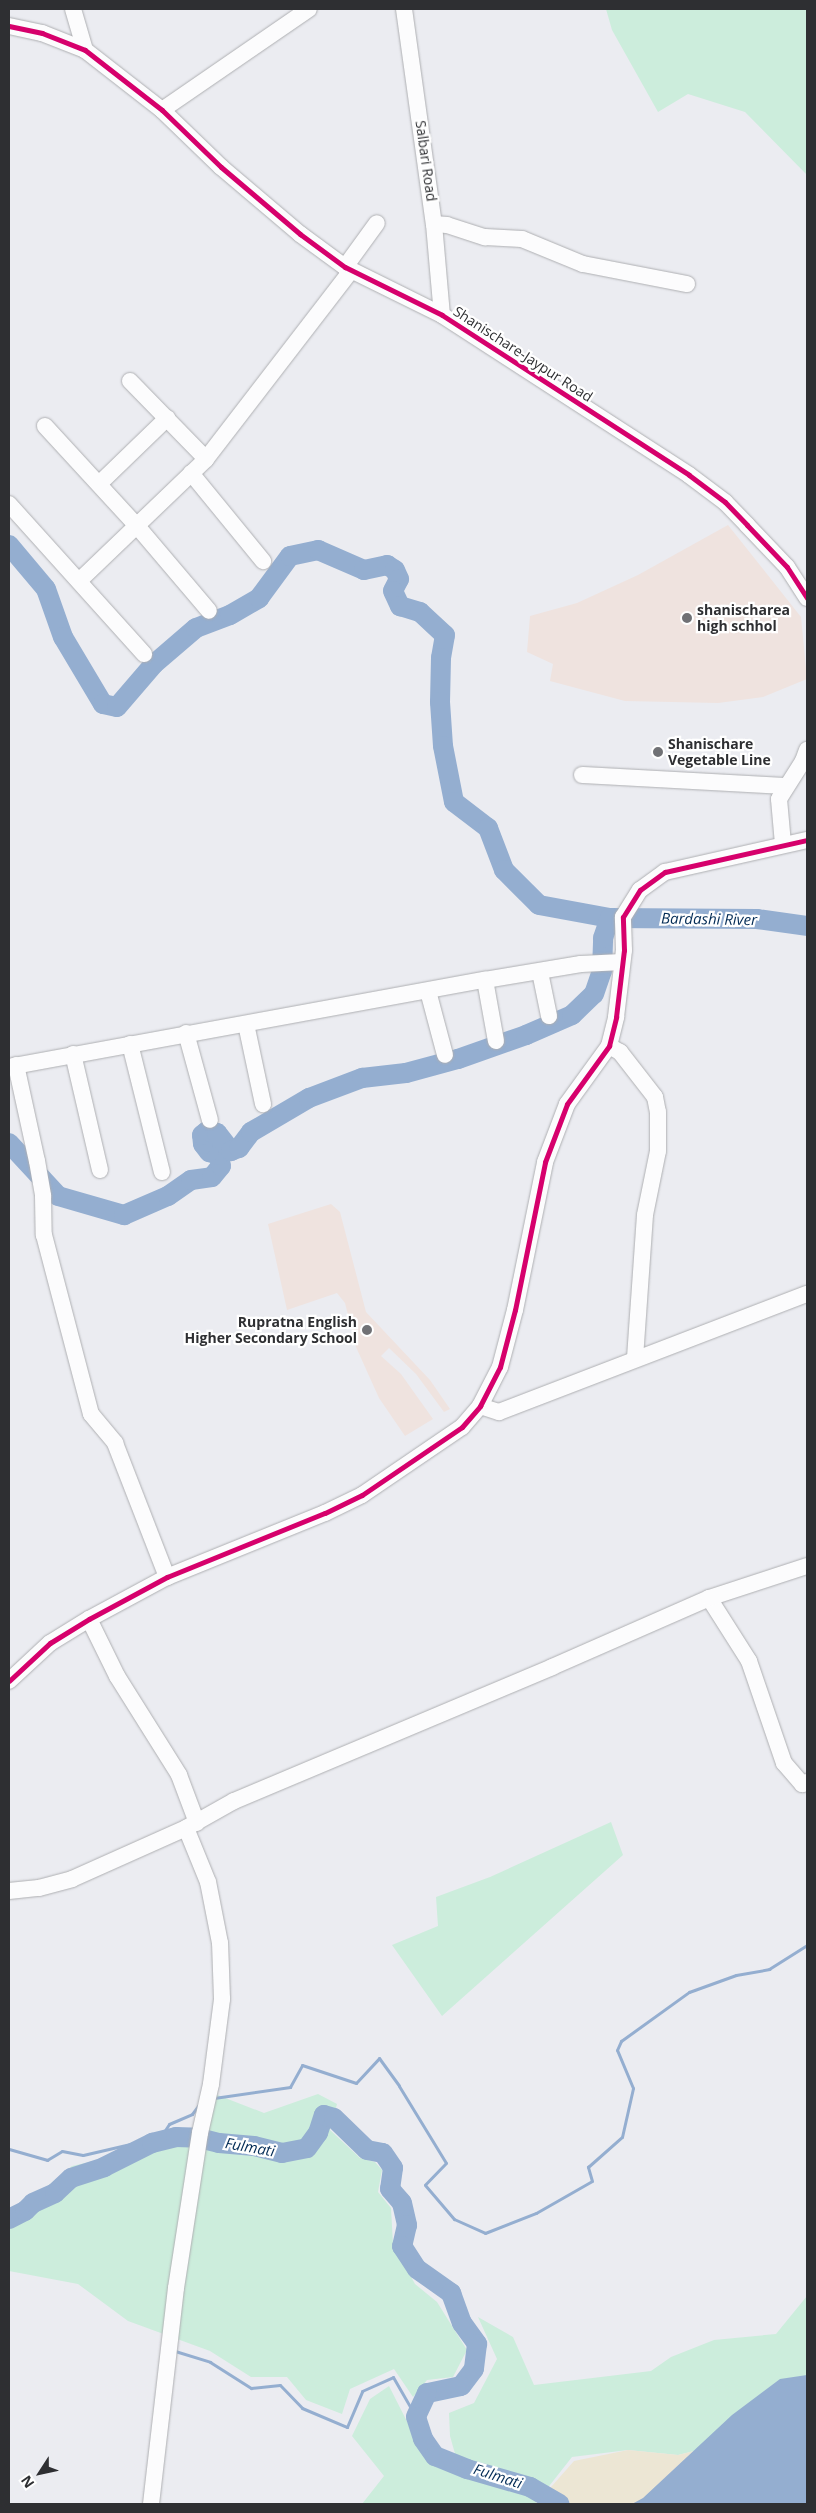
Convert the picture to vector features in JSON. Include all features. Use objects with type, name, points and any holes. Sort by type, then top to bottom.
[{"type":"street","points":[[72,9],[84,50]]},
{"type":"street","points":[[162,110],[309,9]]},
{"type":"street","name":"Salbari Road","points":[[404,9],[434,224],[442,315]]},
{"type":"street","name":"Shanischare-Jaypur Road","points":[[9,26],[42,33],[84,50],[162,110],[221,167],[300,234],[348,269],[442,315],[681,470],[724,502],[787,567],[807,598]]},
{"type":"street","points":[[79,581],[206,459],[348,269],[377,223]]},
{"type":"street","points":[[434,224],[447,225],[485,236],[522,239],[583,264],[687,284]]},
{"type":"street","points":[[130,381],[206,459]]},
{"type":"street","points":[[99,484],[167,418]]},
{"type":"street","points":[[46,426],[137,526],[209,611]]},
{"type":"street","points":[[191,473],[263,560]]},
{"type":"street","points":[[9,504],[144,654]]},
{"type":"street","points":[[783,844],[778,810],[779,799],[803,761],[807,750]]},
{"type":"street","points":[[582,775],[786,786]]},
{"type":"street","points":[[9,1681],[50,1643],[89,1619],[167,1577],[324,1514],[362,1495],[462,1427],[480,1406],[500,1367],[515,1310],[545,1162],[567,1104],[609,1046],[616,1016],[622,962],[623,917],[640,890],[665,872],[807,840]]},
{"type":"street","points":[[167,1577],[115,1443],[91,1414],[44,1235],[43,1196],[38,1161],[12,1066],[485,980],[600,963],[622,962]]},
{"type":"street","points":[[540,972],[549,1016]]},
{"type":"street","points":[[485,980],[496,1041]]},
{"type":"street","points":[[428,991],[445,1055]]},
{"type":"street","points":[[246,1024],[263,1104]]},
{"type":"street","points":[[186,1033],[210,1120]]},
{"type":"street","points":[[130,1044],[162,1172]]},
{"type":"street","points":[[609,1046],[620,1052],[649,1089],[654,1097],[658,1112],[658,1150],[645,1215],[635,1359]]},
{"type":"street","points":[[74,1054],[100,1170]]},
{"type":"street","points":[[480,1406],[499,1412],[635,1359],[780,1306],[807,1294]]},
{"type":"street","points":[[9,1891],[39,1888],[72,1879],[192,1826],[234,1801],[545,1670],[709,1598],[807,1566]]},
{"type":"street","points":[[709,1598],[749,1661],[784,1763],[802,1784],[807,1782]]},
{"type":"street","points":[[89,1619],[117,1676],[179,1775],[208,1882],[220,1943],[222,1999],[208,2099],[192,2179],[176,2288],[151,2504]]},
{"type":"shaded area","points":[[728,525],[801,617],[807,679],[763,697],[718,703],[625,701],[550,681],[553,664],[527,652],[530,616],[577,603],[638,575]]},
{"type":"shaded area","name":"Rupratna English Higher Secondary School","points":[[331,1204],[340,1212],[366,1312],[430,1380],[450,1409],[444,1412],[416,1374],[389,1348],[381,1356],[401,1374],[433,1419],[405,1436],[379,1398],[356,1347],[345,1303],[337,1293],[287,1310],[268,1224]]},
{"type":"green space","points":[[606,9],[807,9],[807,175],[745,112],[688,94],[658,112],[612,30]]},
{"type":"green space","points":[[611,1822],[623,1855],[442,2016],[392,1945],[438,1926],[436,1897],[490,1877]]},
{"type":"green space","points":[[215,2094],[264,2113],[318,2094],[337,2104],[330,2130],[360,2158],[375,2162],[382,2170],[378,2192],[391,2208],[393,2244],[415,2284],[437,2302],[467,2350],[453,2377],[427,2380],[413,2397],[394,2369],[350,2389],[342,2414],[306,2400],[287,2377],[251,2377],[210,2351],[128,2321],[78,2284],[9,2271],[9,2218],[72,2166],[180,2141],[196,2144]]},
{"type":"green space","points":[[807,2296],[807,2417],[767,2433],[678,2455],[628,2450],[572,2457],[535,2504],[362,2504],[384,2476],[352,2436],[370,2399],[389,2386],[422,2451],[434,2466],[461,2475],[450,2436],[449,2413],[474,2403],[497,2359],[478,2317],[513,2337],[534,2385],[651,2371],[671,2357],[714,2340],[776,2334]]},
{"type":"sand","points":[[767,2433],[807,2504],[536,2504],[574,2461],[628,2450],[678,2455]]},
{"type":"water","points":[[807,2375],[807,2504],[632,2504],[643,2498],[732,2415],[780,2379]]},
{"type":"waterway","name":"Bardashi River","points":[[9,545],[46,589],[63,637],[103,704],[117,707],[154,664],[196,628],[230,615],[259,598],[290,556],[318,550],[364,570],[387,565],[395,570],[399,579],[393,591],[400,606],[420,612],[445,635],[441,658],[440,702],[443,746],[454,802],[488,828],[504,870],[539,905],[610,918],[757,919],[807,926]]},
{"type":"waterway","points":[[9,1143],[58,1196],[124,1215],[168,1196],[191,1180],[212,1177],[221,1166],[219,1155],[209,1152],[203,1144],[202,1135],[207,1131],[217,1133],[231,1151],[239,1148],[251,1132],[309,1098],[362,1078],[406,1073],[458,1059],[526,1035],[572,1015],[594,994],[602,971],[603,938],[610,918]]},
{"type":"waterway","points":[[214,2098],[290,2087],[302,2065],[356,2083],[379,2058],[399,2086],[446,2163],[425,2185],[454,2219],[485,2233],[536,2213],[592,2181],[588,2167],[622,2137],[633,2088],[617,2050],[621,2041],[689,1992],[736,1975],[769,1969],[807,1945]]},
{"type":"waterway","points":[[9,2149],[47,2160],[62,2151],[83,2155],[135,2143],[158,2141],[169,2124],[192,2114],[201,2102]]},
{"type":"waterway","name":"Fulmati","points":[[9,2219],[25,2211],[33,2203],[55,2193],[71,2178],[104,2167],[152,2143],[176,2137],[199,2138],[219,2143],[254,2146],[282,2153],[307,2148],[318,2133],[324,2115],[334,2118],[367,2150],[383,2153],[393,2168],[390,2189],[402,2203],[407,2225],[402,2246],[417,2269],[451,2293],[462,2323],[477,2344],[474,2369],[461,2386],[427,2393],[416,2417],[423,2439],[435,2456],[467,2469],[530,2487],[559,2504]]},
{"type":"waterway","points":[[175,2351],[210,2362],[251,2388],[280,2385],[302,2408],[347,2427],[362,2391],[393,2377],[416,2417]]},
{"type":"cycle path","points":[[9,26],[42,33],[85,50],[162,110],[221,167],[300,234],[345,267],[442,315],[689,475],[725,502],[787,567],[807,598]]},
{"type":"cycle path","points":[[9,1681],[50,1643],[89,1619],[167,1577],[325,1513],[362,1495],[462,1427],[480,1406],[500,1367],[515,1310],[545,1162],[567,1104],[609,1046],[616,1017],[624,950],[623,917],[640,890],[665,872],[807,840]]},
{"type":"place","name":"shanischarea high schhol","points":[[687,618]]},
{"type":"place","name":"Shanischare Vegetable Line","points":[[658,752]]},
{"type":"place","name":"Rupratna English Higher Secondary School","points":[[367,1330]]}]
